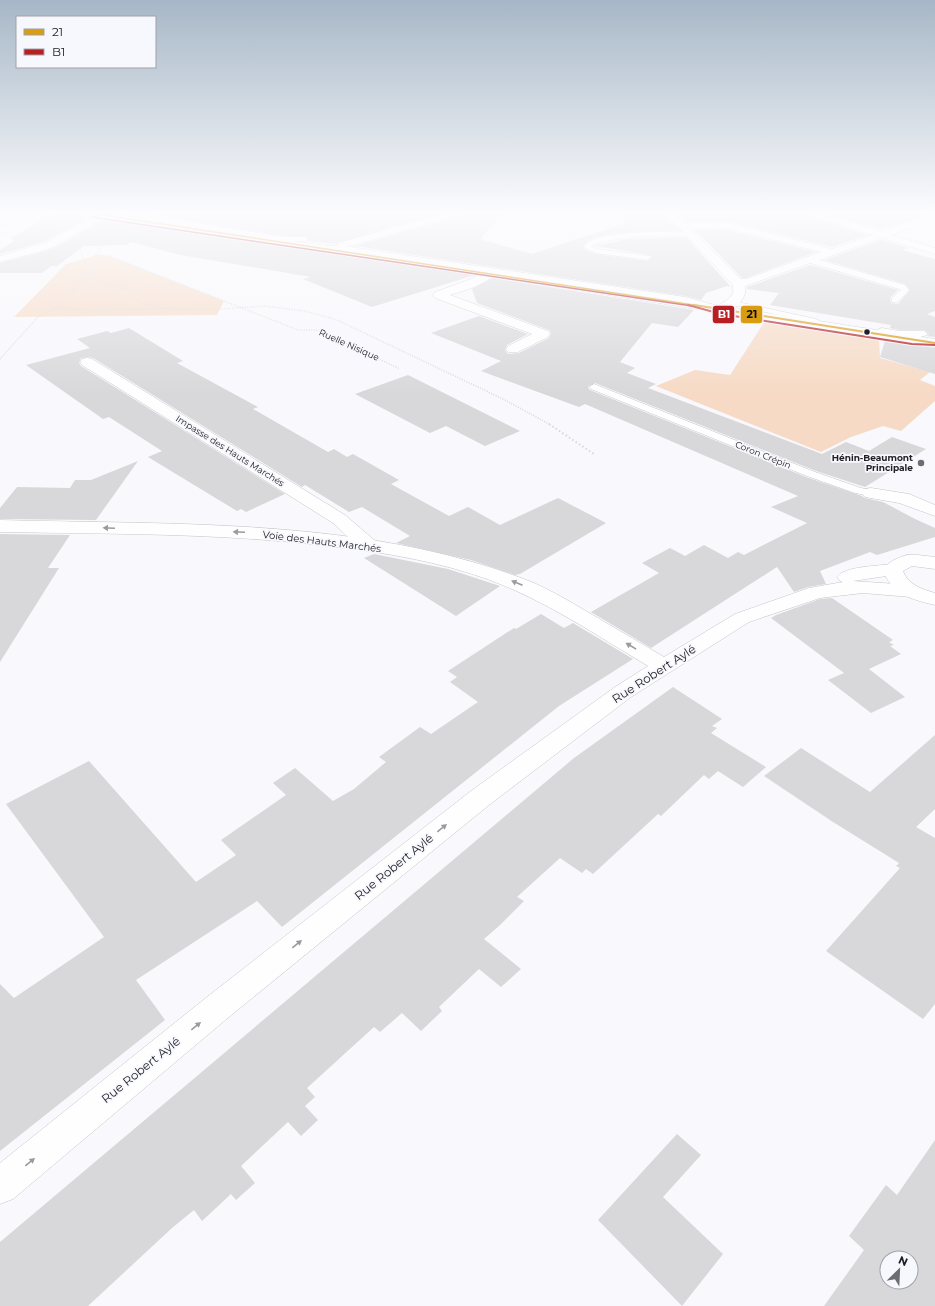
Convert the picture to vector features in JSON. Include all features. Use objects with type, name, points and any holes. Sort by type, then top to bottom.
[{"type":"street","points":[[513,349],[543,334],[438,295],[475,282],[490,273],[727,306]]},
{"type":"street","points":[[518,273],[928,338]]},
{"type":"street","points":[[727,306],[740,292],[741,288],[728,273]]},
{"type":"street","points":[[738,283],[748,282],[774,273]]},
{"type":"street","name":"Impasse des Hauts Marchés","points":[[87,362],[339,519],[370,545]]},
{"type":"street","name":"Coron Crépin","points":[[871,493],[900,497],[935,510]]},
{"type":"street","name":"Voie des Hauts Marchés","points":[[0,526],[236,532],[370,545],[469,567],[504,578],[550,598],[664,666]]},
{"type":"street","points":[[933,561],[905,561],[893,570],[894,577],[900,585],[911,591],[935,598]]},
{"type":"street","name":"Rue Robert Aylé","points":[[816,592],[833,581],[857,574],[893,570]]},
{"type":"street","name":"Rue Robert Aylé","points":[[0,1186],[218,1007],[480,798],[623,692],[742,618],[816,592],[863,587],[882,587],[911,591]]},
{"type":"lane","points":[[510,273],[727,306]]},
{"type":"lane","points":[[854,273],[902,287],[905,290],[895,300]]},
{"type":"lane","name":"Coron Crépin","points":[[594,387],[810,474],[859,491],[871,493]]},
{"type":"path","points":[[0,359],[38,317],[56,307],[92,273]]},
{"type":"path","name":"Ruelle Nisique","points":[[152,273],[298,330],[318,330],[400,369]]},
{"type":"path","points":[[88,278],[127,290],[138,301],[162,308]]},
{"type":"path","points":[[56,307],[94,311],[162,308],[206,310],[265,306],[305,311],[337,320],[517,406],[545,421],[594,454]]},
{"type":"shaded area","points":[[57,273],[152,273],[224,301],[217,315],[14,317]]},
{"type":"shaded area","points":[[765,321],[879,338],[880,358],[930,372],[920,380],[935,386],[935,401],[901,431],[883,426],[851,437],[821,452],[656,386],[695,370],[730,375]]},
{"type":"building","points":[[287,273],[461,273],[475,275],[372,307],[303,279],[311,277]]},
{"type":"building","points":[[533,273],[718,273],[731,287],[727,286],[706,293],[701,300],[685,296]]},
{"type":"building","points":[[737,273],[760,273],[746,278],[742,278]]},
{"type":"building","points":[[788,273],[839,273],[898,290],[890,298],[891,303],[898,304],[910,290],[905,284],[868,273],[935,273],[935,311],[927,314],[935,317],[935,337],[927,336],[929,334],[924,330],[899,330],[890,328],[891,325],[770,305],[779,293],[747,289],[747,287]]},
{"type":"building","points":[[492,278],[694,310],[678,327],[652,323],[620,362],[635,368],[627,373],[656,384],[648,388],[822,454],[846,442],[869,451],[892,437],[926,449],[865,487],[816,471],[595,383],[588,386],[588,388],[806,477],[865,498],[883,502],[935,528],[935,537],[877,555],[870,552],[820,571],[826,584],[808,587],[794,592],[777,567],[651,648],[591,612],[659,573],[642,563],[670,548],[685,556],[704,545],[728,558],[738,552],[744,555],[807,523],[771,507],[798,496],[585,404],[579,407],[481,371],[501,361],[431,333],[479,316],[528,334],[507,345],[505,350],[508,354],[519,353],[549,338],[551,333],[549,330],[477,303],[472,289]]},
{"type":"building","points":[[129,328],[183,361],[177,363],[258,407],[253,409],[328,452],[334,449],[347,457],[353,454],[399,480],[391,484],[449,516],[468,507],[500,525],[558,498],[606,523],[520,574],[515,575],[471,560],[396,543],[410,536],[362,507],[349,512],[305,485],[302,487],[93,358],[81,358],[79,363],[81,366],[285,494],[246,512],[241,509],[237,511],[148,457],[162,451],[109,417],[103,419],[26,365],[90,348],[77,339],[107,331],[111,333]]},
{"type":"building","points":[[885,341],[935,348],[935,374],[880,357]]},
{"type":"building","points":[[408,375],[520,431],[485,446],[446,426],[430,433],[355,394]]},
{"type":"building","points":[[138,461],[96,520],[0,519],[0,508],[17,487],[70,488],[75,480],[91,480]]},
{"type":"building","points":[[0,534],[70,535],[48,568],[59,568],[0,662]]},
{"type":"building","points":[[374,554],[448,569],[500,586],[456,616],[364,558]]},
{"type":"building","points":[[832,598],[893,640],[889,642],[894,645],[890,646],[901,654],[869,669],[905,697],[871,713],[828,680],[844,673],[771,618],[820,599]]},
{"type":"building","points":[[541,614],[564,628],[573,623],[633,659],[559,706],[282,927],[257,901],[136,980],[165,1020],[0,1151],[0,984],[14,998],[104,937],[6,804],[89,761],[196,882],[236,855],[221,840],[286,795],[273,783],[295,768],[333,801],[354,789],[386,762],[379,757],[420,727],[431,734],[478,702],[450,682],[457,677],[448,671],[514,628],[516,629]]},
{"type":"building","points":[[673,687],[722,719],[712,726],[717,728],[711,733],[766,767],[743,787],[718,771],[709,779],[704,775],[661,816],[658,814],[593,874],[586,869],[582,873],[560,858],[517,897],[524,901],[484,939],[521,969],[501,987],[479,969],[439,1007],[442,1011],[421,1031],[402,1013],[380,1032],[374,1027],[307,1088],[315,1097],[305,1106],[318,1120],[301,1136],[288,1122],[241,1166],[255,1183],[236,1200],[231,1194],[202,1221],[194,1210],[172,1228],[88,1306],[0,1306],[0,1242],[574,758]]},
{"type":"building","points":[[935,735],[935,809],[916,827],[935,838],[935,1004],[923,1019],[826,951],[900,868],[896,866],[899,863],[833,822],[764,776],[801,748],[870,792]]},
{"type":"building","points":[[677,1134],[701,1155],[663,1197],[723,1254],[682,1306],[598,1220]]},
{"type":"building","points":[[935,1140],[935,1306],[824,1306],[864,1250],[849,1236],[886,1185],[897,1195]]},
{"type":"transit line","name":"B1","points":[[472,273],[684,304],[721,314],[912,344],[935,345]]},
{"type":"transit line","name":"21","points":[[489,273],[935,343]]},
{"type":"place","name":"Hénin-Beaumont Principale","points":[[921,463]]}]
